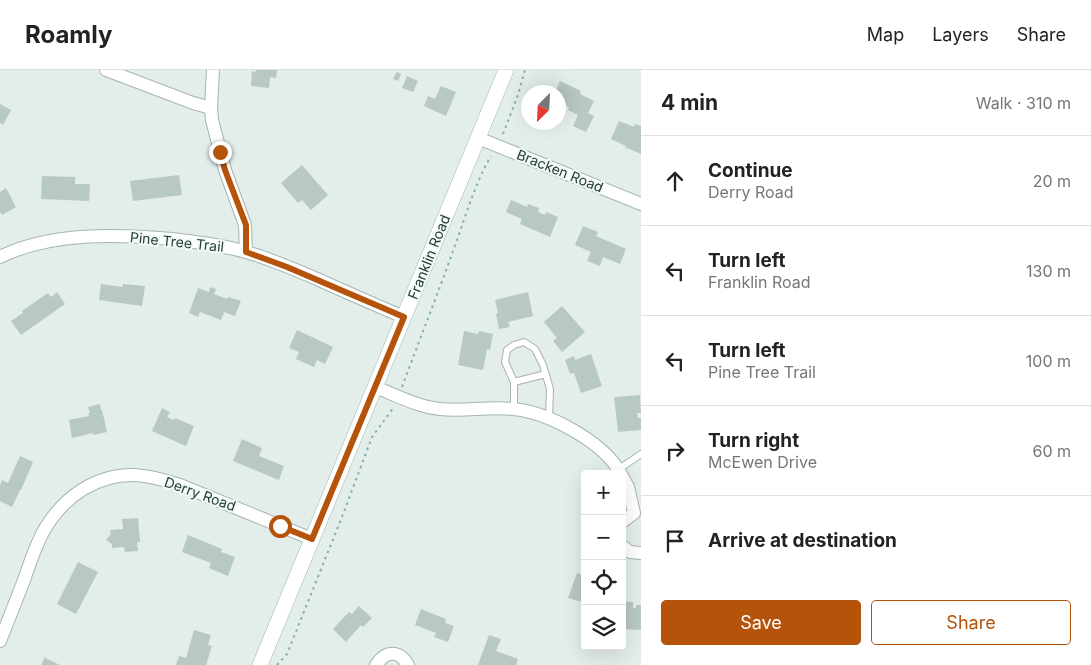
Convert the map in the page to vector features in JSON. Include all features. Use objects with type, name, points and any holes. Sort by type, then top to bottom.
[{"type":"street","points":[[106,70],[211,108]]},
{"type":"street","points":[[213,70],[211,108],[225,170],[246,225],[246,252]]},
{"type":"street","name":"Franklin Road","points":[[260,665],[506,70]]},
{"type":"street","name":"Bracken Road","points":[[478,138],[641,204]]},
{"type":"street","name":"Pine Tree Trail","points":[[0,257],[31,245],[54,240],[102,236],[149,237],[218,245],[246,252],[287,267],[404,317]]},
{"type":"street","points":[[375,387],[415,403],[439,409],[496,408],[532,412],[549,418],[592,442],[605,453],[619,470]]},
{"type":"street","name":"Derry Road","points":[[0,641],[35,550],[46,527],[71,497],[83,488],[98,481],[135,475],[166,480],[312,539]]},
{"type":"street","points":[[626,483],[638,514],[626,520]]},
{"type":"street","points":[[626,549],[630,552],[641,553]]},
{"type":"street","points":[[376,665],[385,655],[393,654],[403,657],[408,665]]},
{"type":"lane","points":[[514,409],[514,382],[505,362],[507,350],[514,345],[524,342],[535,349],[546,374],[550,389],[549,418]]},
{"type":"lane","points":[[514,382],[546,374]]},
{"type":"lane","points":[[624,470],[641,454]]},
{"type":"path","points":[[500,141],[518,95],[525,70]]},
{"type":"path","points":[[401,390],[469,205],[485,167],[495,150]]},
{"type":"path","points":[[277,665],[287,654],[372,437],[396,404]]},
{"type":"building","points":[[256,70],[277,70],[276,78],[270,77],[269,88],[251,86],[252,71],[256,72]]},
{"type":"building","points":[[397,72],[401,74],[398,81],[393,79]]},
{"type":"building","points":[[407,76],[418,81],[413,92],[402,88]]},
{"type":"building","points":[[560,81],[581,91],[580,94],[594,101],[588,113],[594,116],[586,132],[573,126],[578,115],[568,110],[569,107],[566,106],[566,85],[558,85]]},
{"type":"building","points":[[441,86],[456,92],[446,116],[424,106],[428,96],[435,99]]},
{"type":"building","points":[[0,104],[11,110],[3,125],[0,123]]},
{"type":"building","points":[[619,121],[634,127],[635,124],[641,126],[641,154],[611,139]]},
{"type":"building","points":[[302,165],[328,195],[311,210],[302,200],[298,203],[281,183]]},
{"type":"building","points":[[179,175],[182,195],[133,201],[130,181]]},
{"type":"building","points":[[42,176],[75,177],[75,184],[90,184],[89,201],[41,199]]},
{"type":"building","points":[[6,188],[16,207],[2,215],[0,212],[0,192]]},
{"type":"building","points":[[511,200],[527,207],[528,204],[539,208],[538,212],[545,215],[546,212],[558,217],[550,237],[520,224],[522,219],[506,212]]},
{"type":"building","points":[[583,226],[598,232],[596,236],[626,249],[620,264],[603,257],[600,266],[587,261],[591,252],[575,245]]},
{"type":"building","points":[[101,284],[123,287],[123,284],[145,286],[142,306],[99,300]]},
{"type":"building","points":[[210,287],[216,289],[214,294],[227,299],[228,297],[241,301],[235,316],[224,312],[221,320],[200,312],[198,317],[189,313],[198,288],[209,292]]},
{"type":"building","points":[[57,292],[65,304],[21,335],[11,321],[48,293],[51,297]]},
{"type":"building","points":[[528,292],[533,316],[508,322],[510,327],[499,329],[495,300]]},
{"type":"building","points":[[562,306],[585,332],[562,352],[553,341],[557,338],[544,322]]},
{"type":"building","points":[[297,330],[333,347],[325,364],[317,360],[314,367],[296,359],[299,352],[289,348]]},
{"type":"building","points":[[464,331],[478,334],[479,331],[493,334],[490,350],[487,349],[483,370],[458,365]]},
{"type":"building","points":[[591,354],[602,386],[581,393],[574,373],[570,374],[565,360],[574,356],[575,360]]},
{"type":"building","points":[[640,395],[641,413],[637,413],[638,418],[641,418],[641,430],[618,432],[614,397]]},
{"type":"building","points":[[100,404],[107,432],[72,438],[69,420],[89,416],[88,407]]},
{"type":"building","points":[[162,408],[170,412],[167,417],[174,420],[175,418],[194,426],[186,446],[152,431]]},
{"type":"building","points":[[242,439],[262,448],[259,456],[284,466],[279,480],[233,461]]},
{"type":"building","points":[[20,456],[33,462],[12,507],[0,501],[0,486],[2,480],[8,483]]},
{"type":"building","points":[[138,518],[140,542],[137,542],[138,551],[125,552],[124,547],[112,548],[112,544],[106,540],[111,534],[110,530],[123,529],[122,519]]},
{"type":"building","points":[[188,535],[222,549],[221,552],[235,557],[228,576],[209,568],[211,563],[182,552]]},
{"type":"building","points":[[78,562],[98,572],[76,614],[57,604]]},
{"type":"building","points":[[577,573],[581,574],[581,602],[568,598]]},
{"type":"building","points":[[626,601],[633,602],[633,608],[636,608],[636,605],[641,605],[641,630],[626,629]]},
{"type":"building","points":[[359,606],[372,618],[363,627],[361,625],[346,642],[333,629],[349,612],[352,614]]},
{"type":"building","points":[[421,609],[446,619],[445,623],[454,626],[448,642],[434,637],[436,633],[415,625]]},
{"type":"building","points":[[194,630],[211,635],[208,645],[212,646],[206,665],[176,665],[179,656],[186,658]]},
{"type":"building","points":[[489,635],[501,639],[496,651],[518,659],[516,665],[478,665]]},
{"type":"building","points":[[45,657],[47,659],[60,665],[41,665]]},
{"type":"route","points":[[220,152],[246,225],[246,252],[287,267],[404,317],[312,539],[280,526]]}]
